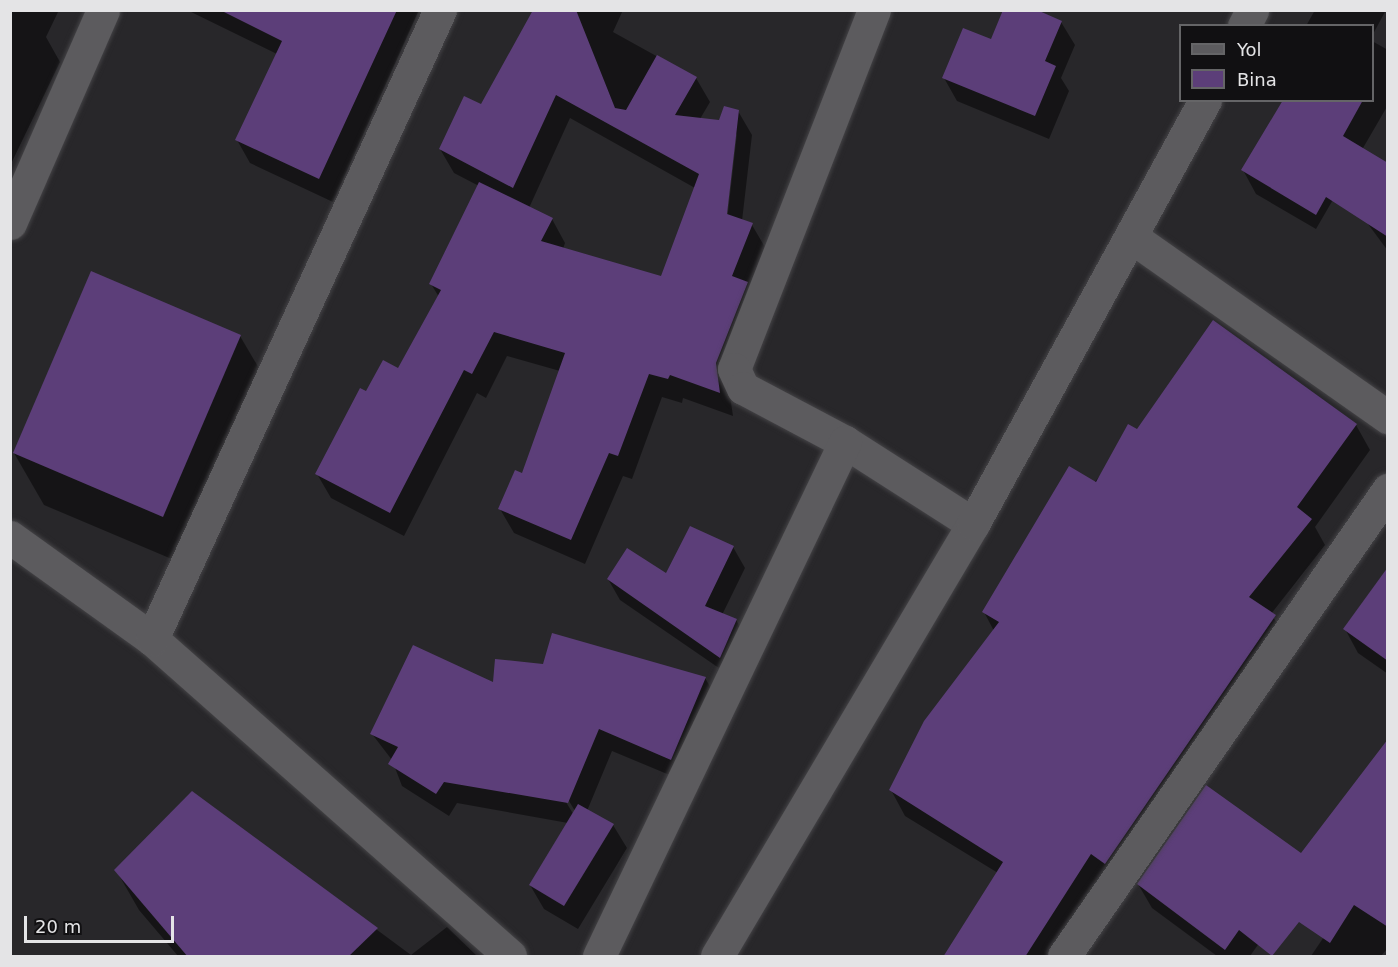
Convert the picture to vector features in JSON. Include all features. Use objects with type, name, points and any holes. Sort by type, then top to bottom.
[{"type":"street","points":[[10,223],[103,10]]},
{"type":"street","points":[[152,639],[440,10]]},
{"type":"street","points":[[874,10],[734,369],[743,388],[845,442],[973,524]]},
{"type":"street","points":[[1245,24],[1252,10]]},
{"type":"street","points":[[717,957],[973,524],[1133,238],[1204,102]]},
{"type":"street","points":[[1133,238],[1388,417]]},
{"type":"street","points":[[599,957],[845,442]]},
{"type":"street","points":[[1064,957],[1388,490]]},
{"type":"street","points":[[10,537],[152,639],[510,957]]},
{"type":"building","points":[[220,10],[397,10],[319,179],[235,140],[282,41]]},
{"type":"building","points":[[533,10],[576,10],[615,108],[626,110],[657,55],[697,77],[675,115],[719,120],[724,106],[739,110],[727,214],[753,223],[732,276],[748,282],[716,363],[720,393],[670,375],[668,379],[649,374],[618,456],[609,453],[571,540],[498,509],[515,470],[522,473],[565,353],[494,332],[472,374],[464,370],[390,513],[315,474],[360,388],[366,391],[383,360],[398,368],[441,290],[429,284],[479,182],[553,218],[541,241],[661,276],[699,174],[556,95],[513,188],[439,149],[464,96],[481,104]]},
{"type":"building","points":[[1003,10],[1037,10],[1062,21],[1045,61],[1056,66],[1035,116],[942,78],[963,28],[991,39]]},
{"type":"building","points":[[1282,102],[1362,102],[1343,136],[1388,163],[1388,237],[1326,197],[1316,215],[1241,170]]},
{"type":"building","points":[[91,271],[241,335],[163,517],[13,453]]},
{"type":"building","points":[[1213,320],[1357,424],[1297,507],[1312,519],[1249,597],[1276,615],[1105,864],[1091,854],[1025,957],[943,957],[1003,862],[889,790],[924,721],[999,622],[982,612],[1069,466],[1096,482],[1128,424],[1137,429]]},
{"type":"building","points":[[690,526],[734,546],[705,606],[737,619],[720,658],[607,579],[627,548],[666,573]]},
{"type":"building","points":[[1388,567],[1388,661],[1343,629]]},
{"type":"building","points":[[552,633],[706,677],[671,760],[599,729],[568,803],[444,782],[436,794],[388,764],[398,747],[370,734],[413,645],[493,682],[495,659],[543,664]]},
{"type":"building","points":[[1388,739],[1388,927],[1354,905],[1330,943],[1299,922],[1272,956],[1239,930],[1225,950],[1137,884],[1206,785],[1301,853]]},
{"type":"building","points":[[192,791],[378,928],[348,957],[188,957],[114,870]]},
{"type":"building","points":[[578,804],[614,824],[564,906],[529,885]]}]
